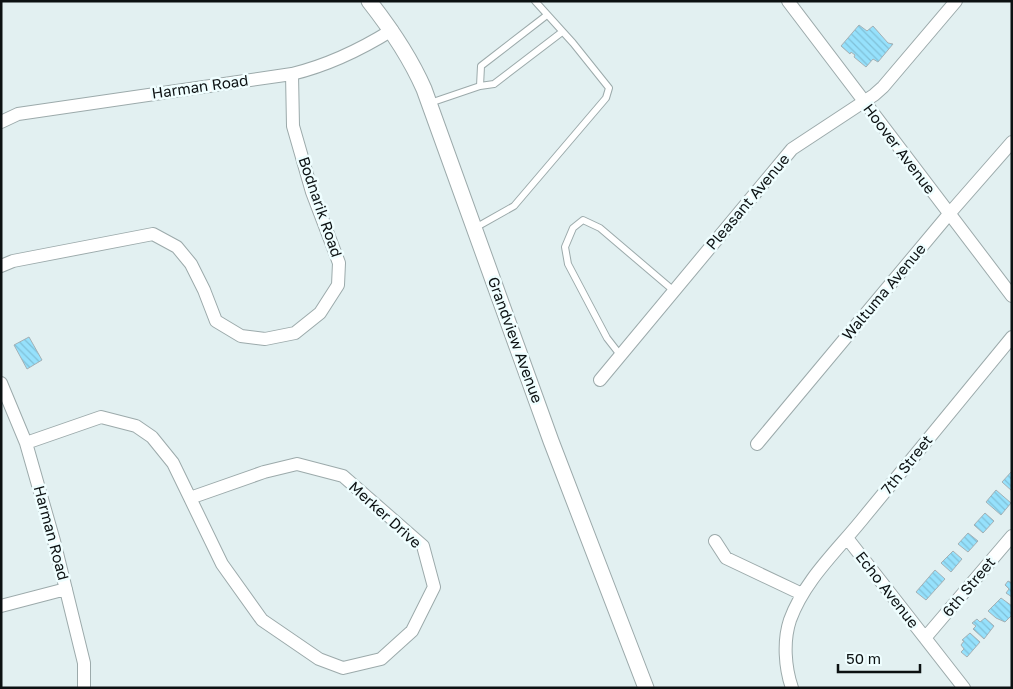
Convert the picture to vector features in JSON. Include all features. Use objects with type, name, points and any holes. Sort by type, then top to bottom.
[{"type":"street","name":"Grandview Avenue","points":[[369,1],[392,30],[418,75],[551,441],[646,688]]},
{"type":"street","name":"Hoover Avenue","points":[[788,1],[1012,296]]},
{"type":"street","name":"Pleasant Avenue","points":[[600,380],[792,150],[864,102],[883,87],[956,1]]},
{"type":"street","name":"Harman Road","points":[[1,122],[18,114],[292,74],[320,67],[351,54],[392,30]]},
{"type":"street","name":"Bodnarik Road","points":[[1,266],[13,260],[153,234],[177,247],[191,264],[216,321],[241,336],[265,339],[295,332],[320,314],[338,285],[339,263],[312,192],[293,126],[292,74]]},
{"type":"street","name":"Waltuma Avenue","points":[[757,444],[949,214],[1012,142]]},
{"type":"street","name":"7th Street","points":[[792,688],[786,649],[789,622],[802,594],[815,574],[847,538],[1012,337]]},
{"type":"street","name":"Harman Road","points":[[1,383],[26,442],[84,663],[84,688]]},
{"type":"street","name":"Merker Drive","points":[[26,442],[101,416],[136,426],[152,437],[173,463],[222,564],[262,620],[319,659],[343,668],[381,658],[412,631],[434,587],[423,546],[343,476],[298,464],[264,472],[190,498]]},
{"type":"street","name":"6th Street","points":[[925,638],[1012,536]]},
{"type":"street","name":"Echo Avenue","points":[[847,538],[964,688]]},
{"type":"street","points":[[715,541],[726,558],[802,594]]},
{"type":"street","points":[[1,606],[66,589]]},
{"type":"lane","points":[[475,229],[514,206],[606,98],[609,88],[572,42],[535,1]]},
{"type":"lane","points":[[480,86],[481,66],[547,15]]},
{"type":"lane","points":[[429,104],[480,86],[494,84],[562,32]]},
{"type":"lane","points":[[621,356],[608,338],[568,264],[565,246],[573,228],[583,220],[600,228],[674,291]]},
{"type":"building","points":[[859,25],[867,31],[873,26],[888,43],[893,44],[878,62],[873,59],[866,67],[854,57],[855,55],[851,52],[850,54],[841,46]]},
{"type":"building","points":[[29,337],[42,360],[27,369],[14,345]]},
{"type":"building","points":[[1012,471],[1012,491],[1002,482]]},
{"type":"building","points":[[996,490],[1011,503],[1001,515],[986,502]]},
{"type":"building","points":[[985,513],[994,521],[983,533],[974,525]]},
{"type":"building","points":[[968,533],[978,541],[968,552],[958,544]]},
{"type":"building","points":[[953,551],[962,559],[951,572],[941,563]]},
{"type":"building","points":[[935,570],[945,579],[926,600],[916,592]]},
{"type":"building","points":[[1008,581],[1012,583],[1012,597],[1006,593],[1009,589],[1005,585]]},
{"type":"building","points":[[1001,598],[1012,606],[1012,615],[1005,622],[996,618],[988,611]]},
{"type":"building","points":[[985,618],[994,626],[984,639],[973,629],[976,626],[972,623],[977,619],[980,622]]},
{"type":"building","points":[[970,633],[980,642],[967,657],[961,652],[964,649],[961,645],[964,641],[962,640]]}]
